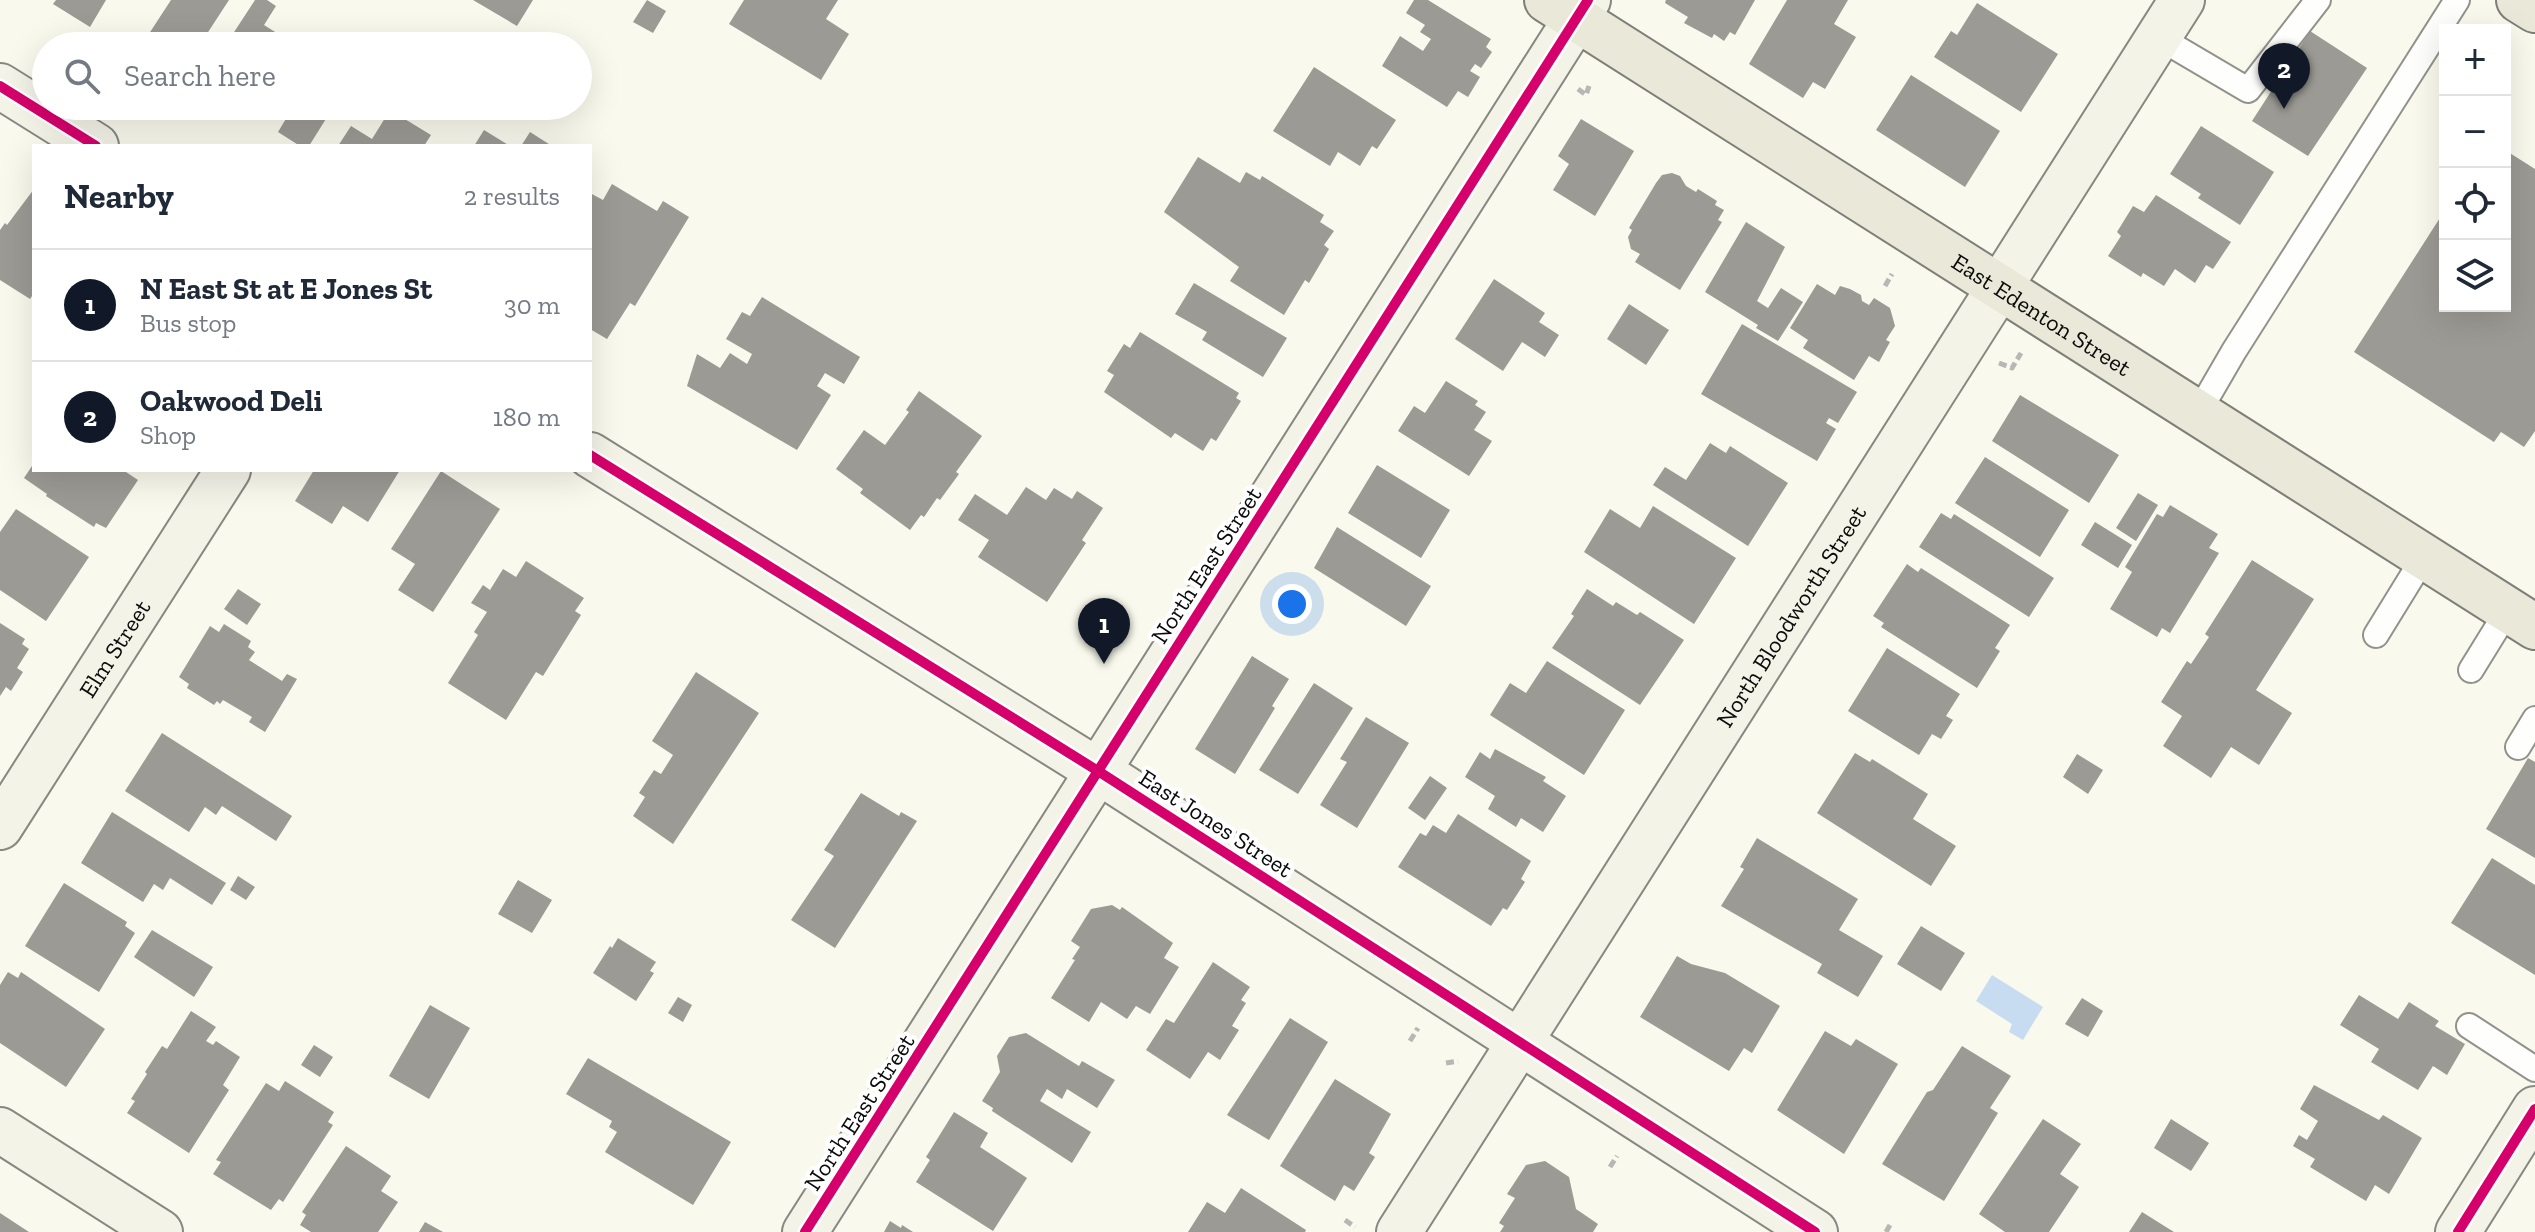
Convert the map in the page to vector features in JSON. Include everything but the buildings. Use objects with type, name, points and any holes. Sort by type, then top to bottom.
[{"type":"main road","points":[[2519,0],[2535,10]]},
{"type":"main road","name":"East Edenton Street","points":[[1571,6],[1999,287],[2521,618]]},
{"type":"street","name":"North Bloodworth Street","points":[[1399,1232],[2182,0]]},
{"type":"street","name":"North East Street","points":[[805,1232],[1098,771],[1571,6]]},
{"type":"street","points":[[0,86],[32,106]]},
{"type":"street","points":[[54,120],[93,144]]},
{"type":"street","name":"East Jones Street","points":[[592,456],[1098,771],[1815,1232]]},
{"type":"street","name":"Elm Street","points":[[0,827],[227,472]]},
{"type":"street","points":[[2458,1232],[2535,1109]]},
{"type":"street","points":[[0,1130],[160,1232]]},
{"type":"lane","points":[[2158,37],[2248,90],[2318,0]]},
{"type":"lane","points":[[2198,413],[2234,351],[2457,0]]},
{"type":"lane","points":[[2376,635],[2424,557]]},
{"type":"lane","points":[[2471,670],[2521,618]]},
{"type":"lane","points":[[2518,747],[2535,719]]},
{"type":"lane","points":[[2469,1026],[2535,1069]]},
{"type":"path","points":[[1586,95],[1589,86]]},
{"type":"path","points":[[1885,286],[1892,274]]},
{"type":"path","points":[[1998,362],[2012,368],[2021,353]]},
{"type":"path","points":[[1410,1041],[1418,1028]]},
{"type":"path","points":[[1446,1063],[1459,1061]]},
{"type":"path","points":[[1610,1167],[1617,1156]]},
{"type":"path","points":[[1345,1220],[1355,1227]]},
{"type":"path","points":[[1886,1232],[1890,1225]]},
{"type":"water","points":[[1992,975],[2043,1007],[2023,1040],[2009,1032],[2012,1024],[1976,1001]]},
{"type":"cycle path","points":[[805,1232],[1588,0]]},
{"type":"cycle path","points":[[0,86],[32,106]]},
{"type":"cycle path","points":[[54,120],[93,144]]},
{"type":"cycle path","points":[[592,456],[1098,771],[1815,1232]]},
{"type":"cycle path","points":[[2458,1232],[2535,1109]]},
{"type":"place","name":"Oakwood Deli","points":[[2284,109]]},
{"type":"place","name":"N East St at E Jones St","points":[[1104,664]]}]
